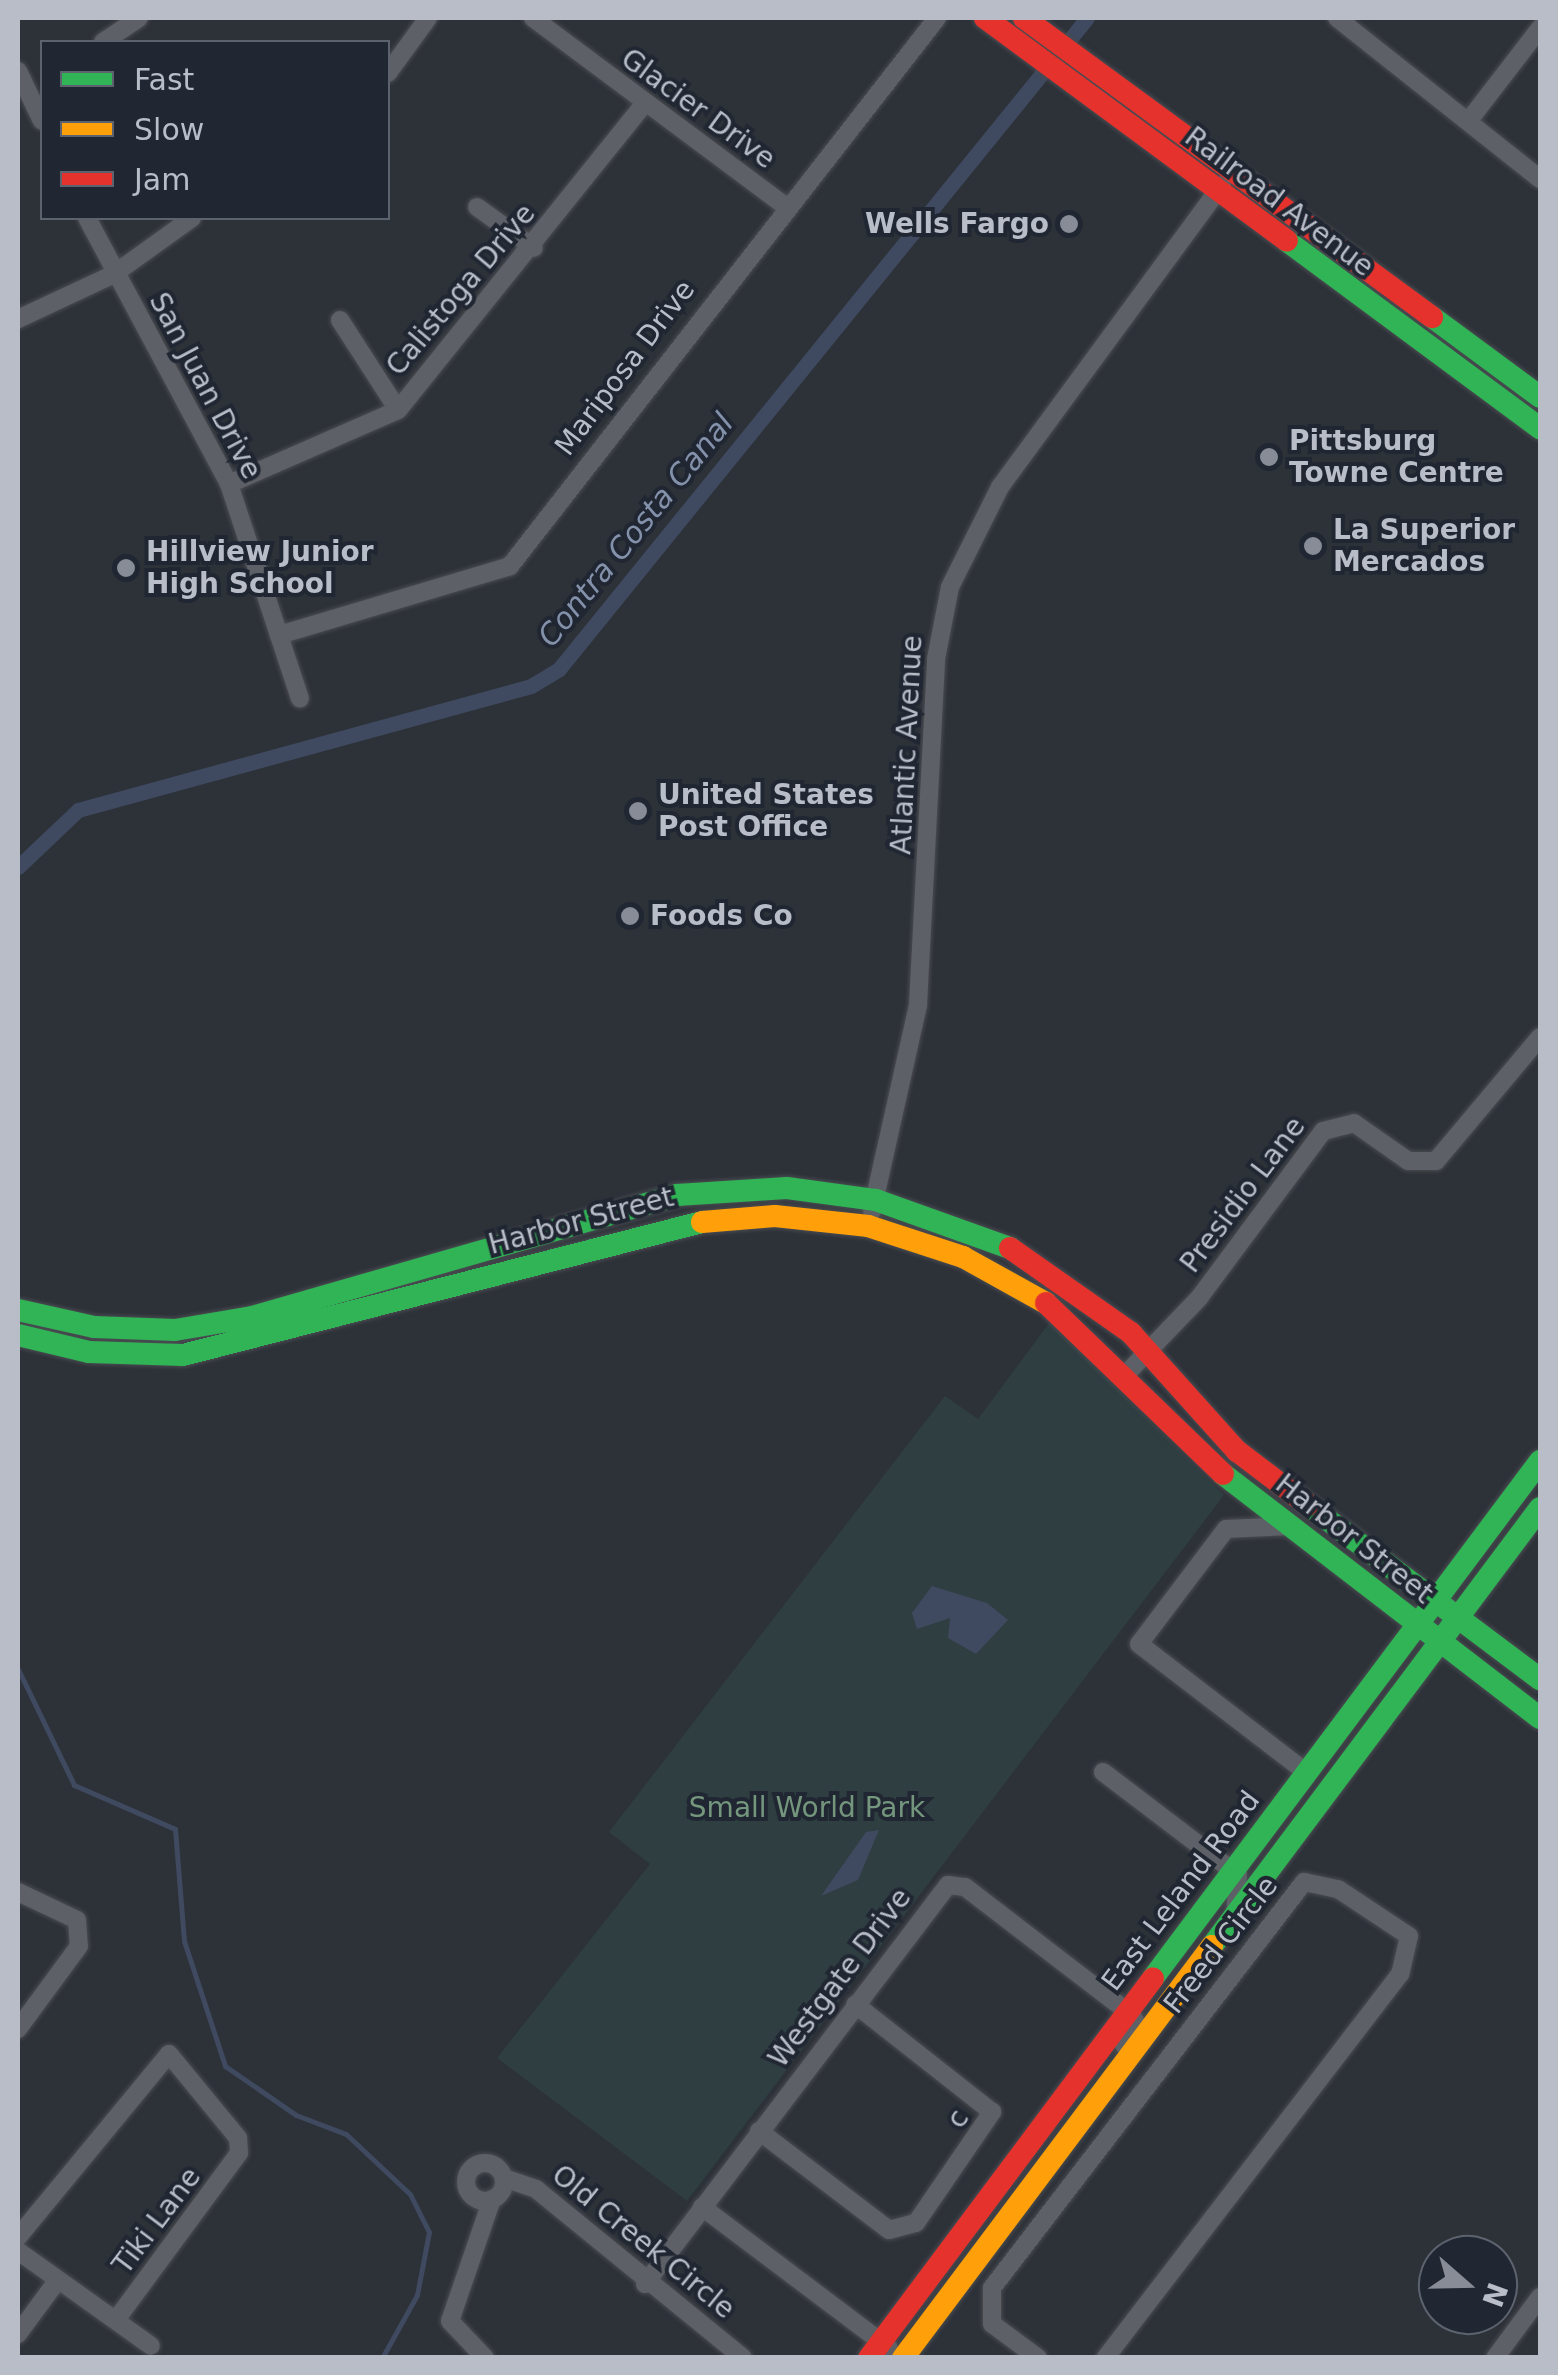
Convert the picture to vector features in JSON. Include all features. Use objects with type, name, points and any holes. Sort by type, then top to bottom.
[{"type":"main road","name":"Railroad Avenue","points":[[985,18],[1216,194],[1540,428]]},
{"type":"main road","name":"Railroad Avenue","points":[[1031,23],[1540,397]]},
{"type":"main road","name":"Harbor Street","points":[[18,1310],[94,1327],[175,1330],[252,1318],[634,1204],[742,1188],[876,1200],[1017,1250],[1150,1352],[1237,1451],[1540,1679]]},
{"type":"main road","points":[[634,1204],[642,1232]]},
{"type":"main road","name":"Harbor Street","points":[[18,1335],[89,1352],[212,1351],[642,1232],[752,1216],[868,1226],[1019,1284],[1128,1372],[1201,1455],[1540,1718]]},
{"type":"main road","name":"East Leland Road","points":[[875,2350],[1540,1462]]},
{"type":"main road","name":"East Leland Road","points":[[902,2358],[1540,1508]]},
{"type":"street","points":[[107,40],[139,18]]},
{"type":"street","points":[[390,71],[428,18]]},
{"type":"street","name":"Glacier Drive","points":[[533,18],[642,106],[784,205]]},
{"type":"street","name":"Mariposa Drive","points":[[278,635],[510,566],[784,205],[937,18]]},
{"type":"street","points":[[1337,18],[1470,118],[1540,180]]},
{"type":"street","points":[[1470,118],[1540,28]]},
{"type":"street","points":[[18,71],[30,94]]},
{"type":"street","name":"Calistoga Drive","points":[[229,484],[398,410],[534,248],[642,106]]},
{"type":"street","name":"Atlantic Avenue","points":[[868,1226],[918,1005],[936,659],[955,574],[1000,487],[1232,171]]},
{"type":"street","points":[[477,207],[534,248]]},
{"type":"street","name":"San Juan Drive","points":[[88,220],[229,484],[300,699]]},
{"type":"street","points":[[18,319],[114,274],[189,220]]},
{"type":"street","points":[[340,320],[398,410]]},
{"type":"street","name":"Presidio Lane","points":[[1128,1372],[1150,1352],[1323,1131],[1354,1123],[1408,1162],[1436,1161],[1540,1038]]},
{"type":"street","points":[[1263,1506],[1248,1524],[1226,1529],[1139,1644],[1308,1773]]},
{"type":"street","points":[[1226,1529],[1290,1526]]},
{"type":"street","points":[[1104,1772],[1234,1871],[1242,1882],[1236,1915]]},
{"type":"street","name":"Freed Circle","points":[[1038,2358],[992,2324],[992,2288],[1304,1882],[1338,1889],[1410,1936],[1400,1974],[1105,2358]]},
{"type":"street","name":"Westgate Drive","points":[[645,2284],[855,2004],[952,1884],[1128,2012]]},
{"type":"street","points":[[18,1892],[77,1920],[79,1946],[18,2029]]},
{"type":"street","name":"c","points":[[759,2131],[890,2230],[916,2223],[993,2116],[855,2004]]},
{"type":"street","points":[[1122,2064],[1137,2025],[1128,2012]]},
{"type":"street","name":"Tiki Lane","points":[[18,2237],[169,2054],[238,2138],[238,2153],[116,2320]]},
{"type":"street","points":[[485,2358],[450,2321],[492,2200],[504,2178],[492,2164],[469,2170],[470,2194],[492,2200]]},
{"type":"street","name":"Old Creek Circle","points":[[504,2178],[550,2199],[645,2284],[743,2358]]},
{"type":"street","points":[[702,2207],[875,2350],[902,2358]]},
{"type":"street","points":[[18,2251],[151,2346]]},
{"type":"street","points":[[18,2334],[57,2281]]},
{"type":"street","points":[[1495,2358],[1540,2297]]},
{"type":"green space","name":"Small World Park","points":[[1050,1322],[1224,1495],[687,2201],[497,2058],[650,1864],[609,1832],[945,1396],[978,1419]]},
{"type":"water","points":[[932,1586],[987,1603],[1008,1620],[976,1654],[948,1638],[950,1618],[917,1629],[912,1613]]},
{"type":"water","points":[[879,1830],[858,1880],[821,1896],[866,1832]]},
{"type":"waterway","name":"Contra Costa Canal","points":[[18,867],[78,810],[531,686],[559,669],[1087,18]]},
{"type":"waterway","points":[[18,1669],[74,1785],[175,1829],[184,1941],[225,2066],[296,2115],[346,2134],[410,2194],[429,2232],[417,2295],[382,2358]]},
{"type":"traffic: fast","points":[[1287,241],[1540,428]]},
{"type":"traffic: fast","points":[[1432,317],[1540,397]]},
{"type":"traffic: fast","points":[[18,1310],[94,1327],[175,1330],[252,1317],[677,1195],[787,1188],[876,1200],[1010,1248]]},
{"type":"traffic: fast","points":[[18,1335],[89,1352],[183,1355],[702,1222]]},
{"type":"traffic: fast","points":[[1153,1978],[1540,1461]]},
{"type":"traffic: fast","points":[[1223,1474],[1540,1718]]},
{"type":"traffic: fast","points":[[1308,1505],[1540,1679]]},
{"type":"traffic: fast","points":[[1212,1946],[1540,1508]]},
{"type":"traffic: slow","points":[[702,1222],[775,1216],[868,1226],[963,1257],[1046,1303]]},
{"type":"traffic: slow","points":[[903,2358],[1212,1946]]},
{"type":"traffic: jam","points":[[985,18],[1287,241]]},
{"type":"traffic: jam","points":[[1024,18],[1432,317]]},
{"type":"traffic: jam","points":[[1010,1248],[1131,1333],[1237,1451],[1308,1505]]},
{"type":"traffic: jam","points":[[1046,1303],[1223,1474]]},
{"type":"traffic: jam","points":[[869,2358],[1153,1978]]},
{"type":"place","name":"Wells Fargo","points":[[1069,224]]},
{"type":"place","name":"Pittsburg Towne Centre","points":[[1269,457]]},
{"type":"place","name":"La Superior Mercados","points":[[1313,546]]},
{"type":"place","name":"Hillview Junior High School","points":[[126,568]]},
{"type":"place","name":"United States Post Office","points":[[638,811]]},
{"type":"place","name":"Foods Co","points":[[630,916]]}]
